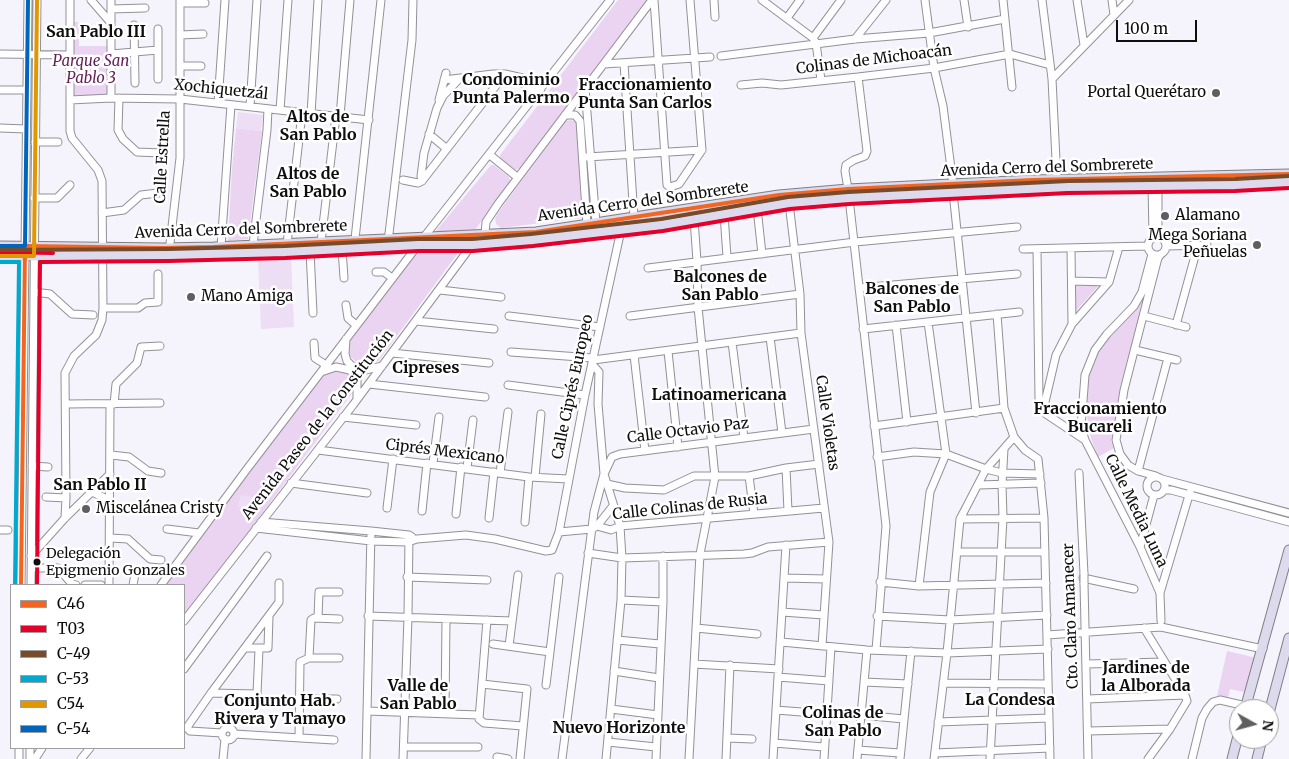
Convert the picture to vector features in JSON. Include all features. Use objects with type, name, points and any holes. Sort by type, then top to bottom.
[{"type":"main road","name":"Avenida Cerro del Sombrerete","points":[[0,256],[101,252],[310,251],[342,249],[424,237],[536,232],[778,195],[849,194],[1057,180],[1289,174]]},
{"type":"main road","name":"Avenida Cerro del Sombrerete","points":[[953,188],[1235,185],[1289,182]]},
{"type":"main road","name":"Avenida Cerro del Sombrerete","points":[[169,252],[221,247],[354,240],[418,246],[472,245],[532,240],[621,230],[849,194]]},
{"type":"main road","name":"Avenida Cerro del Sombrerete","points":[[0,246],[30,246],[101,252]]},
{"type":"main road","points":[[1249,699],[1289,550]]},
{"type":"main road","points":[[1273,699],[1289,638]]},
{"type":"street","points":[[28,0],[26,129],[30,246]]},
{"type":"street","points":[[21,584],[29,256],[34,198],[36,0]]},
{"type":"street","points":[[65,518],[65,373],[74,356],[96,335],[102,320],[103,308],[101,252],[102,181],[98,170],[72,138],[70,131],[70,3],[78,0]]},
{"type":"street","points":[[92,0],[111,23]]},
{"type":"street","points":[[111,0],[111,54],[119,133],[137,152],[162,153]]},
{"type":"street","points":[[218,103],[225,0]]},
{"type":"street","points":[[250,106],[257,0]]},
{"type":"street","points":[[280,110],[288,0]]},
{"type":"street","points":[[312,114],[318,0]]},
{"type":"street","points":[[320,242],[338,116],[350,0]]},
{"type":"street","points":[[354,240],[381,0]]},
{"type":"street","points":[[388,243],[412,40],[413,0]]},
{"type":"street","points":[[424,237],[610,0]]},
{"type":"street","points":[[653,0],[667,185],[670,187],[679,184],[702,150],[690,0]]},
{"type":"street","points":[[485,234],[486,222],[518,177],[653,0]]},
{"type":"street","points":[[714,0],[715,17]]},
{"type":"street","points":[[762,0],[814,40],[821,80]]},
{"type":"street","points":[[787,18],[800,0]]},
{"type":"street","points":[[814,40],[841,0]]},
{"type":"street","points":[[855,38],[886,0]]},
{"type":"street","points":[[925,0],[953,188],[956,233],[976,413]]},
{"type":"street","points":[[964,0],[968,27]]},
{"type":"street","points":[[1003,0],[1012,87]]},
{"type":"street","points":[[1042,0],[1052,79],[1057,180]]},
{"type":"street","points":[[1077,0],[1084,45]]},
{"type":"street","points":[[1112,0],[1114,15]]},
{"type":"street","points":[[1052,79],[1129,0]]},
{"type":"street","points":[[180,1],[205,3]]},
{"type":"street","name":"Calle Estrella","points":[[169,252],[180,158],[180,1]]},
{"type":"street","points":[[112,9],[145,8]]},
{"type":"street","points":[[721,56],[814,40],[929,33],[1005,19]]},
{"type":"street","points":[[134,25],[135,83]]},
{"type":"street","points":[[158,29],[158,79]]},
{"type":"street","points":[[180,35],[203,34]]},
{"type":"street","points":[[111,54],[158,50]]},
{"type":"street","points":[[0,54],[70,55]]},
{"type":"street","points":[[1010,54],[1050,65]]},
{"type":"street","name":"Colinas de Michoacán","points":[[741,85],[762,83],[781,85],[858,77],[934,68],[1010,54]]},
{"type":"street","points":[[604,64],[710,57]]},
{"type":"street","points":[[624,63],[634,218]]},
{"type":"street","points":[[180,66],[201,66]]},
{"type":"street","points":[[422,181],[424,153],[445,77],[459,79],[493,74],[509,75],[539,92]]},
{"type":"street","points":[[403,180],[422,181],[509,75]]},
{"type":"street","points":[[858,77],[867,151],[865,156],[846,165],[845,171],[855,242],[886,526],[876,650]]},
{"type":"street","points":[[437,108],[443,96],[459,79]]},
{"type":"street","points":[[586,88],[591,157],[591,224]]},
{"type":"street","points":[[0,90],[27,90]]},
{"type":"street","name":"Xochiquetzál","points":[[70,100],[115,98],[180,99],[369,120]]},
{"type":"street","points":[[221,247],[231,105]]},
{"type":"street","points":[[253,245],[268,108]]},
{"type":"street","points":[[287,244],[302,113]]},
{"type":"street","points":[[565,115],[575,116],[580,121],[582,158],[591,224]]},
{"type":"street","points":[[0,128],[26,129]]},
{"type":"street","points":[[429,134],[447,149]]},
{"type":"street","points":[[34,142],[58,142]]},
{"type":"street","points":[[582,158],[702,150]]},
{"type":"street","points":[[490,155],[518,177]]},
{"type":"street","points":[[34,198],[57,198],[70,185]]},
{"type":"street","points":[[1155,185],[1156,237]]},
{"type":"street","points":[[102,213],[124,210],[141,195],[158,193]]},
{"type":"street","points":[[739,201],[740,211]]},
{"type":"street","name":"Calle Violetas","points":[[789,203],[800,294],[801,333],[828,542],[822,646]]},
{"type":"street","points":[[757,208],[762,254]]},
{"type":"street","points":[[724,214],[728,257]]},
{"type":"street","points":[[689,759],[700,554],[715,476],[698,308],[694,219]]},
{"type":"street","points":[[648,268],[855,242],[1016,226]]},
{"type":"street","name":"Calle Ciprés Europeo","points":[[408,538],[466,535],[495,539],[546,551],[552,550],[558,532],[585,395],[621,230]]},
{"type":"street","points":[[1156,237],[1164,240],[1166,246]]},
{"type":"street","points":[[1147,246],[1148,242],[1156,237]]},
{"type":"street","name":"Avenida Paseo de la Constitución","points":[[185,620],[369,384],[472,245]]},
{"type":"street","points":[[1176,325],[1198,245]]},
{"type":"street","points":[[1166,246],[1207,245]]},
{"type":"street","name":"Avenida Paseo de la Constitución","points":[[162,584],[346,338],[418,246]]},
{"type":"street","points":[[1147,246],[1152,254],[1161,254],[1166,246]]},
{"type":"street","points":[[1023,249],[1147,246]]},
{"type":"street","points":[[1046,414],[1045,402],[1056,355],[1072,324],[1109,282],[1119,247]]},
{"type":"street","points":[[1071,248],[1072,324]]},
{"type":"street","points":[[342,249],[344,278]]},
{"type":"street","points":[[1037,249],[1039,399],[1041,407],[1046,414],[1084,440]]},
{"type":"street","points":[[310,251],[313,313]]},
{"type":"street","name":"Calle Media Luna","points":[[1152,254],[1142,292],[1134,306],[1107,334],[1095,350],[1085,375],[1081,427],[1084,440],[1140,547],[1160,593],[1161,621]]},
{"type":"street","name":"Calle Media Luna","points":[[1161,254],[1158,258],[1124,390],[1116,440],[1120,454],[1128,465],[1138,471],[1289,513]]},
{"type":"street","points":[[29,256],[34,292],[31,584]]},
{"type":"street","points":[[376,272],[384,272],[392,278]]},
{"type":"street","points":[[103,308],[138,308],[146,303],[158,302],[158,274]]},
{"type":"street","points":[[859,288],[1017,274]]},
{"type":"street","points":[[1072,281],[1109,282]]},
{"type":"street","points":[[440,290],[501,297]]},
{"type":"street","points":[[34,292],[50,294],[72,314],[93,315]]},
{"type":"street","points":[[630,316],[800,294]]},
{"type":"street","points":[[346,305],[348,318],[356,325]]},
{"type":"street","points":[[864,329],[1019,312]]},
{"type":"street","points":[[997,314],[1004,408],[1014,437],[1021,446],[1038,459],[1040,474],[1044,518],[1050,759]]},
{"type":"street","points":[[509,316],[600,327]]},
{"type":"street","points":[[1144,316],[1186,327]]},
{"type":"street","points":[[416,321],[494,329]]},
{"type":"street","points":[[919,586],[930,492],[946,454],[928,322]]},
{"type":"street","points":[[896,325],[907,422]]},
{"type":"street","points":[[511,352],[593,361],[801,333]]},
{"type":"street","points":[[770,337],[782,433]]},
{"type":"street","points":[[346,338],[345,354],[347,361],[352,366],[366,370],[382,365]]},
{"type":"street","points":[[732,342],[744,438]]},
{"type":"street","points":[[314,343],[315,358],[326,365]]},
{"type":"street","points":[[109,584],[110,474],[114,387],[137,363],[141,347],[160,346]]},
{"type":"street","points":[[1135,350],[1177,360]]},
{"type":"street","points":[[668,351],[678,447]]},
{"type":"street","points":[[392,353],[489,364]]},
{"type":"street","points":[[634,355],[645,451]]},
{"type":"street","points":[[1138,471],[1168,358]]},
{"type":"street","points":[[593,361],[599,372],[598,404],[604,474],[620,526],[622,558],[621,600],[606,759]]},
{"type":"street","points":[[320,373],[336,367],[350,370],[356,380],[357,399]]},
{"type":"street","points":[[369,384],[485,397]]},
{"type":"street","points":[[508,385],[585,395]]},
{"type":"street","points":[[66,404],[160,403]]},
{"type":"street","points":[[874,426],[1004,408]]},
{"type":"street","points":[[489,518],[508,412]]},
{"type":"street","points":[[525,522],[541,414]]},
{"type":"street","points":[[422,512],[439,416]]},
{"type":"street","points":[[342,418],[416,424]]},
{"type":"street","points":[[456,514],[473,420]]},
{"type":"street","name":"Calle Octavio Paz","points":[[562,759],[588,553],[595,528],[594,512],[604,474],[612,457],[620,454],[814,429]]},
{"type":"street","points":[[1014,437],[986,469],[980,484],[960,519],[947,653],[934,756],[990,755],[1050,748]]},
{"type":"street","name":"Ciprés Mexicano","points":[[318,450],[532,477],[568,479]]},
{"type":"street","points":[[990,755],[1003,518],[1002,473],[1004,450]]},
{"type":"street","points":[[877,457],[914,452],[946,454],[1002,473],[1040,474]]},
{"type":"street","points":[[111,455],[129,457],[148,471],[161,473]]},
{"type":"street","points":[[387,508],[393,459]]},
{"type":"street","points":[[607,484],[625,488],[664,490],[694,476],[749,476],[786,468],[819,464]]},
{"type":"street","points":[[32,466],[48,467]]},
{"type":"street","points":[[786,468],[788,511]]},
{"type":"street","name":"Cto. Claro Amanecer","points":[[1080,473],[1087,632],[1088,759]]},
{"type":"street","points":[[31,557],[50,533],[110,474]]},
{"type":"street","points":[[1015,474],[1015,484]]},
{"type":"street","points":[[749,476],[754,514]]},
{"type":"street","points":[[1159,478],[1165,484],[1164,490],[1160,494],[1154,495],[1149,492],[1147,485],[1149,479],[1159,478]]},
{"type":"street","points":[[980,484],[1041,483]]},
{"type":"street","points":[[291,484],[366,493]]},
{"type":"street","points":[[1160,593],[1192,486]]},
{"type":"street","points":[[1164,490],[1189,494],[1289,522]]},
{"type":"street","points":[[92,492],[105,498],[110,507]]},
{"type":"street","points":[[1140,547],[1154,495]]},
{"type":"street","points":[[46,497],[66,498]]},
{"type":"street","points":[[595,528],[613,506]]},
{"type":"street","name":"Calle Colinas de Rusia","points":[[558,532],[595,528],[611,530],[620,526],[824,508]]},
{"type":"street","points":[[960,519],[1044,518]]},
{"type":"street","points":[[261,522],[371,531],[408,538]]},
{"type":"street","points":[[256,528],[370,541],[408,538]]},
{"type":"street","points":[[167,529],[199,533]]},
{"type":"street","points":[[22,530],[32,530],[36,534],[42,535],[50,533]]},
{"type":"street","points":[[366,759],[371,531]]},
{"type":"street","points":[[110,538],[128,539],[150,559],[161,560]]},
{"type":"street","points":[[403,759],[408,617],[408,538]]},
{"type":"street","points":[[588,553],[622,558],[744,554],[768,547],[828,542]]},
{"type":"street","points":[[773,759],[786,545]]},
{"type":"street","points":[[957,552],[1044,552]]},
{"type":"street","points":[[185,666],[267,556]]},
{"type":"street","points":[[656,759],[663,602],[663,556]]},
{"type":"street","points":[[31,568],[58,568],[72,584]]},
{"type":"street","points":[[133,584],[136,574]]},
{"type":"street","points":[[509,646],[518,575]]},
{"type":"street","points":[[407,577],[487,580]]},
{"type":"street","points":[[546,685],[559,577]]},
{"type":"street","points":[[784,578],[826,579]]},
{"type":"street","points":[[1084,578],[1134,589]]},
{"type":"street","points":[[881,582],[919,586],[1046,583]]},
{"type":"street","points":[[279,583],[280,600],[211,693],[188,726],[188,729],[227,740],[299,738],[334,740]]},
{"type":"street","points":[[318,618],[319,592],[340,592]]},
{"type":"street","points":[[621,600],[663,602]]},
{"type":"street","points":[[782,612],[824,615]]},
{"type":"street","points":[[878,616],[950,620],[1047,615]]},
{"type":"street","points":[[245,648],[266,649],[269,646],[269,616]]},
{"type":"street","points":[[368,616],[512,621]]},
{"type":"street","points":[[309,658],[310,621],[318,618],[339,619]]},
{"type":"street","points":[[445,712],[446,619]]},
{"type":"street","points":[[480,718],[487,620]]},
{"type":"street","points":[[1047,635],[1161,627],[1263,649]]},
{"type":"street","points":[[696,628],[757,634]]},
{"type":"street","points":[[1144,628],[1187,701],[1170,729],[1148,759]]},
{"type":"street","points":[[617,640],[660,644]]},
{"type":"street","points":[[780,642],[867,650],[947,653],[1048,649]]},
{"type":"street","points":[[493,644],[550,652]]},
{"type":"street","points":[[824,759],[831,646]]},
{"type":"street","points":[[211,693],[258,694],[259,649]]},
{"type":"street","points":[[857,759],[867,650]]},
{"type":"street","points":[[858,750],[900,756],[911,651]]},
{"type":"street","points":[[299,738],[299,665],[302,660],[309,658],[338,658]]},
{"type":"street","points":[[1086,664],[1164,662]]},
{"type":"street","points":[[694,664],[779,669]]},
{"type":"street","points":[[726,759],[730,665]]},
{"type":"street","points":[[614,671],[660,678]]},
{"type":"street","points":[[778,677],[829,681]]},
{"type":"street","points":[[864,682],[908,684]]},
{"type":"street","points":[[943,683],[1048,684]]},
{"type":"street","points":[[482,684],[527,689],[520,759]]},
{"type":"street","points":[[1087,699],[1185,695]]},
{"type":"street","points":[[299,699],[337,699]]},
{"type":"street","points":[[1192,759],[1202,718],[1207,709],[1213,702],[1220,700],[1229,703]]},
{"type":"street","points":[[611,709],[658,715]]},
{"type":"street","points":[[776,710],[827,714]]},
{"type":"street","points":[[367,711],[445,712],[523,726]]},
{"type":"street","points":[[861,715],[904,719]]},
{"type":"street","points":[[938,722],[1049,718]]},
{"type":"street","points":[[1088,731],[1170,729]]},
{"type":"street","points":[[727,738],[752,739]]},
{"type":"street","points":[[223,759],[227,740]]},
{"type":"street","points":[[227,740],[228,759]]},
{"type":"street","points":[[608,742],[656,747]]},
{"type":"street","points":[[774,743],[824,747]]},
{"type":"street","points":[[404,747],[478,747]]},
{"type":"street","points":[[81,759],[89,749]]},
{"type":"street","points":[[497,757],[508,759]]},
{"type":"green space","points":[[618,0],[647,0],[520,168],[515,170],[501,159],[500,155]]},
{"type":"green space","name":"Parque San Pablo 3","points":[[73,22],[79,22],[79,46],[108,46],[108,95],[73,97]]},
{"type":"green space","points":[[566,121],[576,122],[577,128],[582,218],[501,228],[496,224],[497,214]]},
{"type":"green space","points":[[236,128],[262,131],[248,239],[228,241],[232,168]]},
{"type":"green space","points":[[491,165],[494,165],[509,177],[510,181],[475,230],[435,232]]},
{"type":"green space","points":[[417,252],[458,253],[377,363],[369,366],[360,365],[347,354],[348,340]]},
{"type":"green space","points":[[1075,284],[1100,284],[1075,312]]},
{"type":"green space","points":[[1145,295],[1120,387],[1111,441],[1114,448],[1098,457],[1088,423],[1086,404],[1089,375],[1099,352]]},
{"type":"green space","points":[[342,370],[348,372],[353,377],[355,384],[353,392],[185,617],[185,584],[167,584],[321,376]]},
{"type":"green space","points":[[1227,651],[1257,658],[1248,693],[1230,689],[1228,698],[1217,696]]},
{"type":"shaded area","points":[[238,112],[263,115],[261,131],[236,128]]},
{"type":"shaded area","points":[[291,256],[294,327],[261,329],[258,257]]},
{"type":"shaded area","points":[[241,495],[261,499],[258,512],[238,507]]},
{"type":"transit line","name":"C-54","points":[[0,246],[25,246],[28,0]]},
{"type":"transit line","name":"C54","points":[[0,256],[34,256],[37,0]]},
{"type":"transit line","name":"C46","points":[[21,584],[25,246],[214,247],[536,232],[779,195],[848,189],[1033,180],[1289,174]]},
{"type":"transit line","name":"C-49","points":[[0,250],[169,249],[285,246],[418,239],[472,239],[661,219],[788,197],[848,192],[1068,181],[1235,179],[1289,176]]},
{"type":"transit line","name":"T03","points":[[37,584],[40,262],[169,261],[285,258],[418,251],[473,251],[663,231],[790,209],[849,204],[1068,193],[1235,191],[1289,188]]},
{"type":"transit line","name":"T03","points":[[0,252],[53,253]]},
{"type":"transit line","name":"C-53","points":[[0,262],[19,262],[15,584]]},
{"type":"place","name":"Portal Querétaro","points":[[1216,93]]},
{"type":"place","name":"Alamano","points":[[1165,216]]},
{"type":"place","name":"Mega Soriana Peñuelas","points":[[1257,245]]},
{"type":"place","name":"Mano Amiga","points":[[191,297]]},
{"type":"place","name":"Miscelánea Cristy","points":[[86,509]]},
{"type":"place","name":"Delegación Epigmenio Gonzales","points":[[37,562]]},
{"type":"district","name":"San Pablo III","points":[[96,32]]},
{"type":"district","name":"Condominio Punta Palermo","points":[[511,89]]},
{"type":"district","name":"Fraccionamiento Punta San Carlos","points":[[645,94]]},
{"type":"district","name":"Altos de San Pablo","points":[[318,126]]},
{"type":"district","name":"Altos de San Pablo","points":[[308,183]]},
{"type":"district","name":"Balcones de San Pablo","points":[[720,286]]},
{"type":"district","name":"Balcones de San Pablo","points":[[912,298]]},
{"type":"district","name":"Cipreses","points":[[426,368]]},
{"type":"district","name":"Latinoamericana","points":[[719,395]]},
{"type":"district","name":"Fraccionamiento Bucareli","points":[[1100,418]]},
{"type":"district","name":"San Pablo II","points":[[100,485]]},
{"type":"district","name":"Jardines de la Alborada","points":[[1146,677]]},
{"type":"district","name":"Valle de San Pablo","points":[[418,695]]},
{"type":"district","name":"La Condesa","points":[[1010,700]]},
{"type":"district","name":"Conjunto Hab. Rivera y Tamayo","points":[[280,710]]},
{"type":"district","name":"Colinas de San Pablo","points":[[843,722]]},
{"type":"district","name":"Nuevo Horizonte","points":[[619,728]]}]
